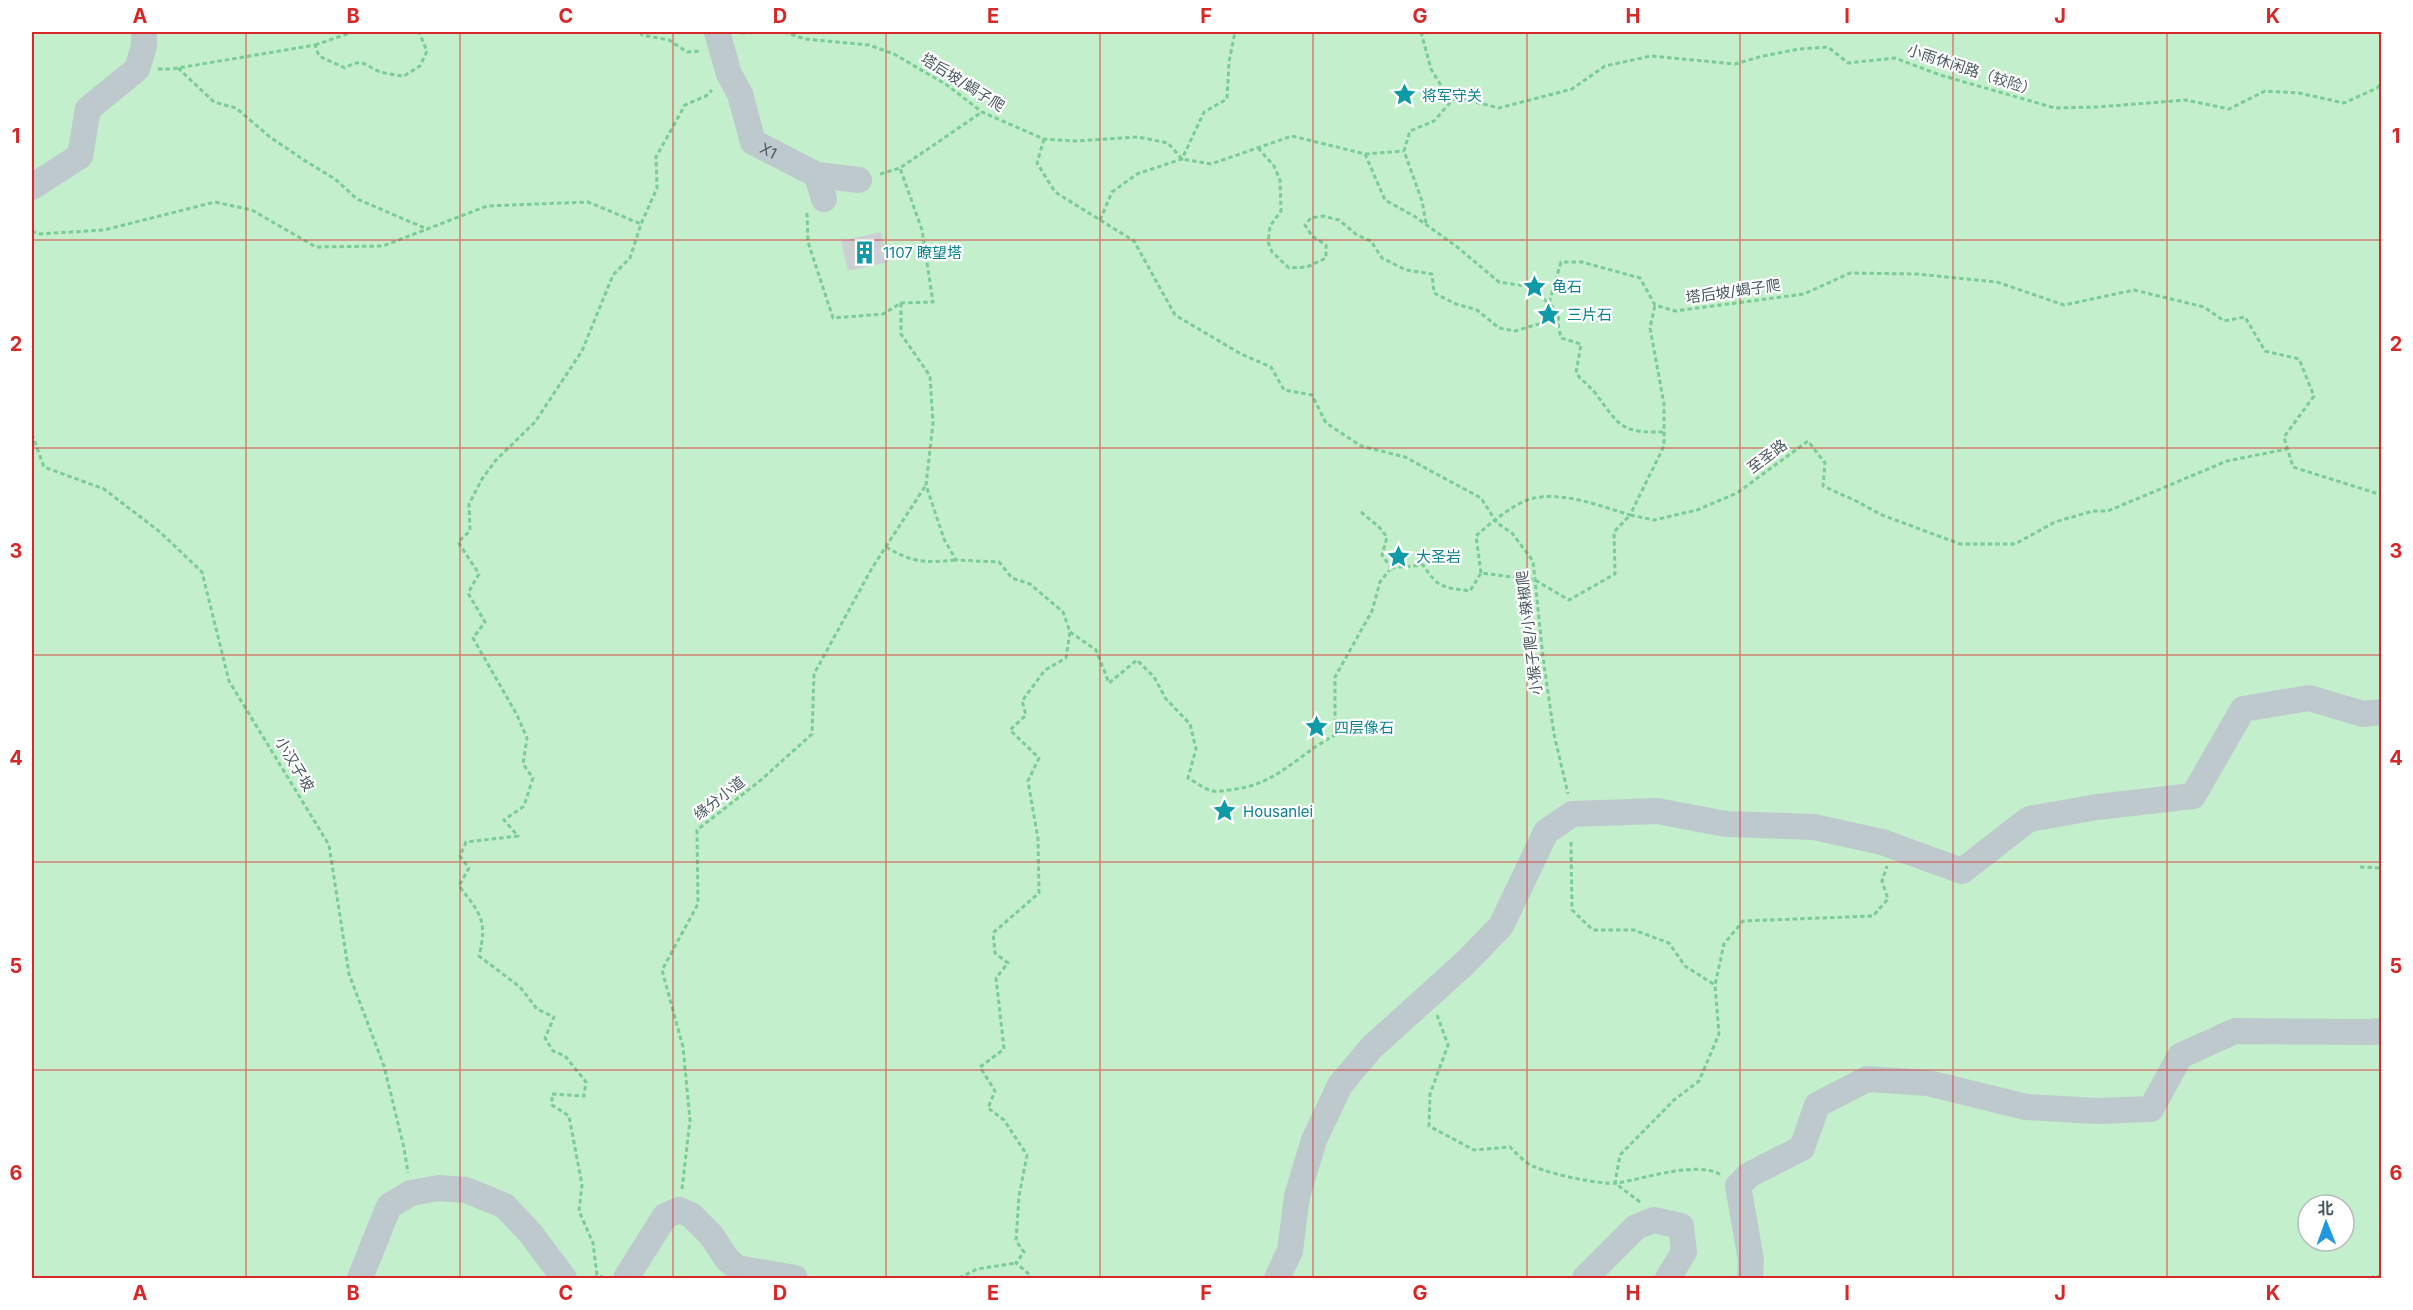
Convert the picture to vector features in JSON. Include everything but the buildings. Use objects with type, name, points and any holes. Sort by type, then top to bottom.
[{"type":"lane","points":[[32,187],[80,156],[88,109],[137,69],[144,46],[144,32]]},
{"type":"lane","name":"X1","points":[[719,39],[729,74],[740,94],[753,142],[816,195],[859,180]]},
{"type":"lane","points":[[1276,1278],[1290,1251],[1297,1196],[1314,1140],[1340,1084],[1371,1048],[1465,963],[1501,926],[1546,832],[1572,814],[1656,812],[1726,824],[1814,827],[1894,846],[1962,872],[2029,819],[2097,807],[2193,796],[2243,709],[2309,698],[2363,714],[2382,712]]},
{"type":"lane","points":[[1750,1278],[1751,1260],[1738,1186],[1749,1175],[1802,1148],[1817,1104],[1868,1079],[1928,1083],[2026,1107],[2097,1112],[2151,1109],[2180,1056],[2235,1031],[2370,1032],[2382,1030]]},
{"type":"lane","points":[[360,1278],[389,1206],[411,1192],[439,1188],[466,1190],[505,1206],[531,1234],[564,1278]]},
{"type":"lane","points":[[626,1278],[665,1216],[679,1210],[691,1215],[711,1235],[736,1268],[795,1278]]},
{"type":"lane","points":[[1585,1278],[1636,1227],[1654,1220],[1681,1226],[1684,1252],[1668,1278]]},
{"type":"path","points":[[137,69],[178,68],[315,45],[353,32]]},
{"type":"path","points":[[315,45],[319,56],[345,68],[355,63],[364,63],[380,72],[404,76],[420,66],[427,51],[419,32]]},
{"type":"path","points":[[640,32],[669,40],[687,52],[719,39],[775,32]]},
{"type":"path","name":"塔后坡/蝎子爬","points":[[784,32],[805,39],[868,45],[894,54],[947,85],[982,112],[1044,139],[1075,141],[1138,137],[1168,143],[1182,159],[1211,164],[1292,136],[1365,153],[1404,151]]},
{"type":"path","points":[[1100,220],[1112,192],[1137,174],[1182,159],[1204,111],[1227,99],[1228,62],[1235,32]]},
{"type":"path","points":[[1421,32],[1431,69],[1442,87],[1455,98],[1434,121],[1410,131],[1404,151],[1422,201],[1426,224]]},
{"type":"path","name":"小雨休闲路（较险）","points":[[1455,98],[1499,108],[1572,89],[1605,66],[1651,56],[1735,64],[1772,54],[1828,47],[1848,63],[1895,58],[1940,75],[2055,108],[2186,100],[2229,109],[2265,90],[2299,93],[2344,103],[2377,88],[2382,83]]},
{"type":"path","points":[[178,68],[214,102],[236,108],[270,137],[335,179],[357,199],[427,229]]},
{"type":"path","points":[[604,1278],[597,1275],[593,1243],[579,1211],[582,1185],[569,1116],[552,1106],[552,1094],[584,1096],[586,1082],[565,1056],[553,1051],[545,1038],[554,1017],[537,1009],[520,987],[479,956],[484,936],[480,914],[459,886],[469,868],[460,856],[466,842],[518,836],[504,820],[524,806],[533,778],[523,764],[527,738],[517,715],[473,638],[484,622],[468,593],[479,574],[458,542],[470,531],[469,504],[482,479],[496,460],[535,422],[582,351],[613,275],[630,258],[640,224],[657,188],[656,157],[685,105],[706,96],[729,74]]},
{"type":"path","points":[[816,195],[808,242],[833,318],[883,314],[901,303],[933,302],[922,230],[900,168],[982,112]]},
{"type":"path","name":"小猴子爬/小辣椒爬","points":[[1044,139],[1037,163],[1055,192],[1134,241],[1175,315],[1242,354],[1271,367],[1284,390],[1312,395],[1326,423],[1361,446],[1405,457],[1481,498],[1495,519],[1512,533],[1533,561],[1554,734],[1572,814],[1572,910],[1593,930],[1634,930],[1669,944],[1685,966],[1715,985]]},
{"type":"path","points":[[1258,148],[1274,166],[1280,180],[1281,211],[1270,226],[1268,242],[1272,252],[1289,268],[1307,267],[1326,258],[1326,245],[1312,236],[1305,225],[1311,218],[1323,216],[1339,220],[1357,235],[1371,240],[1382,258],[1406,270],[1432,274],[1434,293],[1455,304],[1477,310],[1499,328],[1515,331],[1542,323],[1561,262],[1582,262],[1640,278],[1655,305],[1650,328],[1664,404],[1664,446],[1630,515],[1614,532],[1615,574],[1569,600],[1535,580],[1481,573]]},
{"type":"path","points":[[1365,153],[1384,200],[1426,224],[1499,282],[1525,286],[1549,303],[1559,314],[1558,324],[1561,338],[1581,344],[1576,373],[1594,391],[1617,423],[1629,430],[1664,432]]},
{"type":"path","points":[[32,231],[38,234],[104,230],[215,202],[252,210],[316,247],[383,246],[487,206],[588,202],[640,224]]},
{"type":"path","name":"塔后坡/蝎子爬","points":[[1655,305],[1675,311],[1804,294],[1850,273],[1917,274],[1997,282],[2064,305],[2134,290],[2144,292],[2204,307],[2224,321],[2245,317],[2265,351],[2299,359],[2314,396],[2284,437],[2288,449]]},
{"type":"path","points":[[901,303],[901,334],[930,376],[933,423],[927,485],[944,539],[956,560]]},
{"type":"path","name":"小汉子坡","points":[[32,434],[44,467],[104,489],[160,532],[201,572],[229,681],[329,845],[349,974],[384,1066],[404,1148],[411,1192]]},
{"type":"path","name":"至圣路","points":[[1630,515],[1654,520],[1697,510],[1737,493],[1808,441],[1825,464],[1823,486],[1882,515],[1960,544],[2015,544],[2055,522],[2093,511],[2108,511],[2227,461],[2288,449]]},
{"type":"path","points":[[2288,449],[2293,467],[2382,495]]},
{"type":"path","name":"缘分小道","points":[[679,1210],[690,1120],[683,1047],[662,970],[698,904],[697,830],[762,780],[812,734],[814,674],[872,567],[927,485]]},
{"type":"path","points":[[1070,632],[1096,650],[1109,682],[1137,660],[1154,677],[1166,699],[1190,724],[1196,749],[1188,778],[1212,792],[1239,789],[1260,784],[1295,763],[1316,745],[1335,735],[1335,677],[1372,611],[1380,582],[1391,568],[1423,565],[1434,582],[1444,587],[1470,591],[1481,573],[1476,536],[1495,519],[1533,498],[1571,498],[1630,515]]},
{"type":"path","points":[[1361,512],[1387,537],[1382,555],[1391,568]]},
{"type":"path","points":[[886,547],[906,559],[932,563],[956,560],[999,562],[1012,578],[1030,584],[1063,612],[1070,632],[1066,658],[1045,670],[1022,701],[1026,715],[1010,730],[1039,758],[1028,781],[1038,839],[1039,893],[993,933],[995,953],[1008,963],[996,978],[1004,1049],[980,1067],[995,1091],[988,1108],[1004,1120],[1027,1155],[1019,1196],[1017,1241],[1024,1252],[1016,1263],[976,1269],[959,1278]]},
{"type":"path","points":[[1615,1183],[1620,1155],[1674,1100],[1699,1081],[1719,1034],[1715,985],[1724,944],[1743,921],[1872,916],[1888,900],[1882,881],[1894,846]]},
{"type":"path","points":[[2360,867],[2382,867]]},
{"type":"path","points":[[1430,994],[1448,1045],[1430,1094],[1429,1126],[1474,1150],[1510,1147],[1533,1167],[1580,1179],[1615,1183],[1649,1175],[1714,1170],[1738,1186]]},
{"type":"path","points":[[1615,1183],[1632,1194],[1654,1220]]},
{"type":"path","points":[[1016,1263],[1030,1275],[1030,1278]]},
{"type":"path","points":[[2370,1278],[2382,1277]]},
{"type":"green space","points":[[32,32],[2381,32],[2381,1278],[32,1278]]},
{"type":"place","name":"将军守关","points":[[1404,95]]},
{"type":"place","name":"1107 瞭望塔","points":[[865,252]]},
{"type":"place","name":"龟石","points":[[1534,286]]},
{"type":"place","name":"三片石","points":[[1549,314]]},
{"type":"place","name":"大圣岩","points":[[1398,556]]},
{"type":"place","name":"四层像石","points":[[1316,727]]},
{"type":"place","name":"Housanlei","points":[[1225,811]]}]
